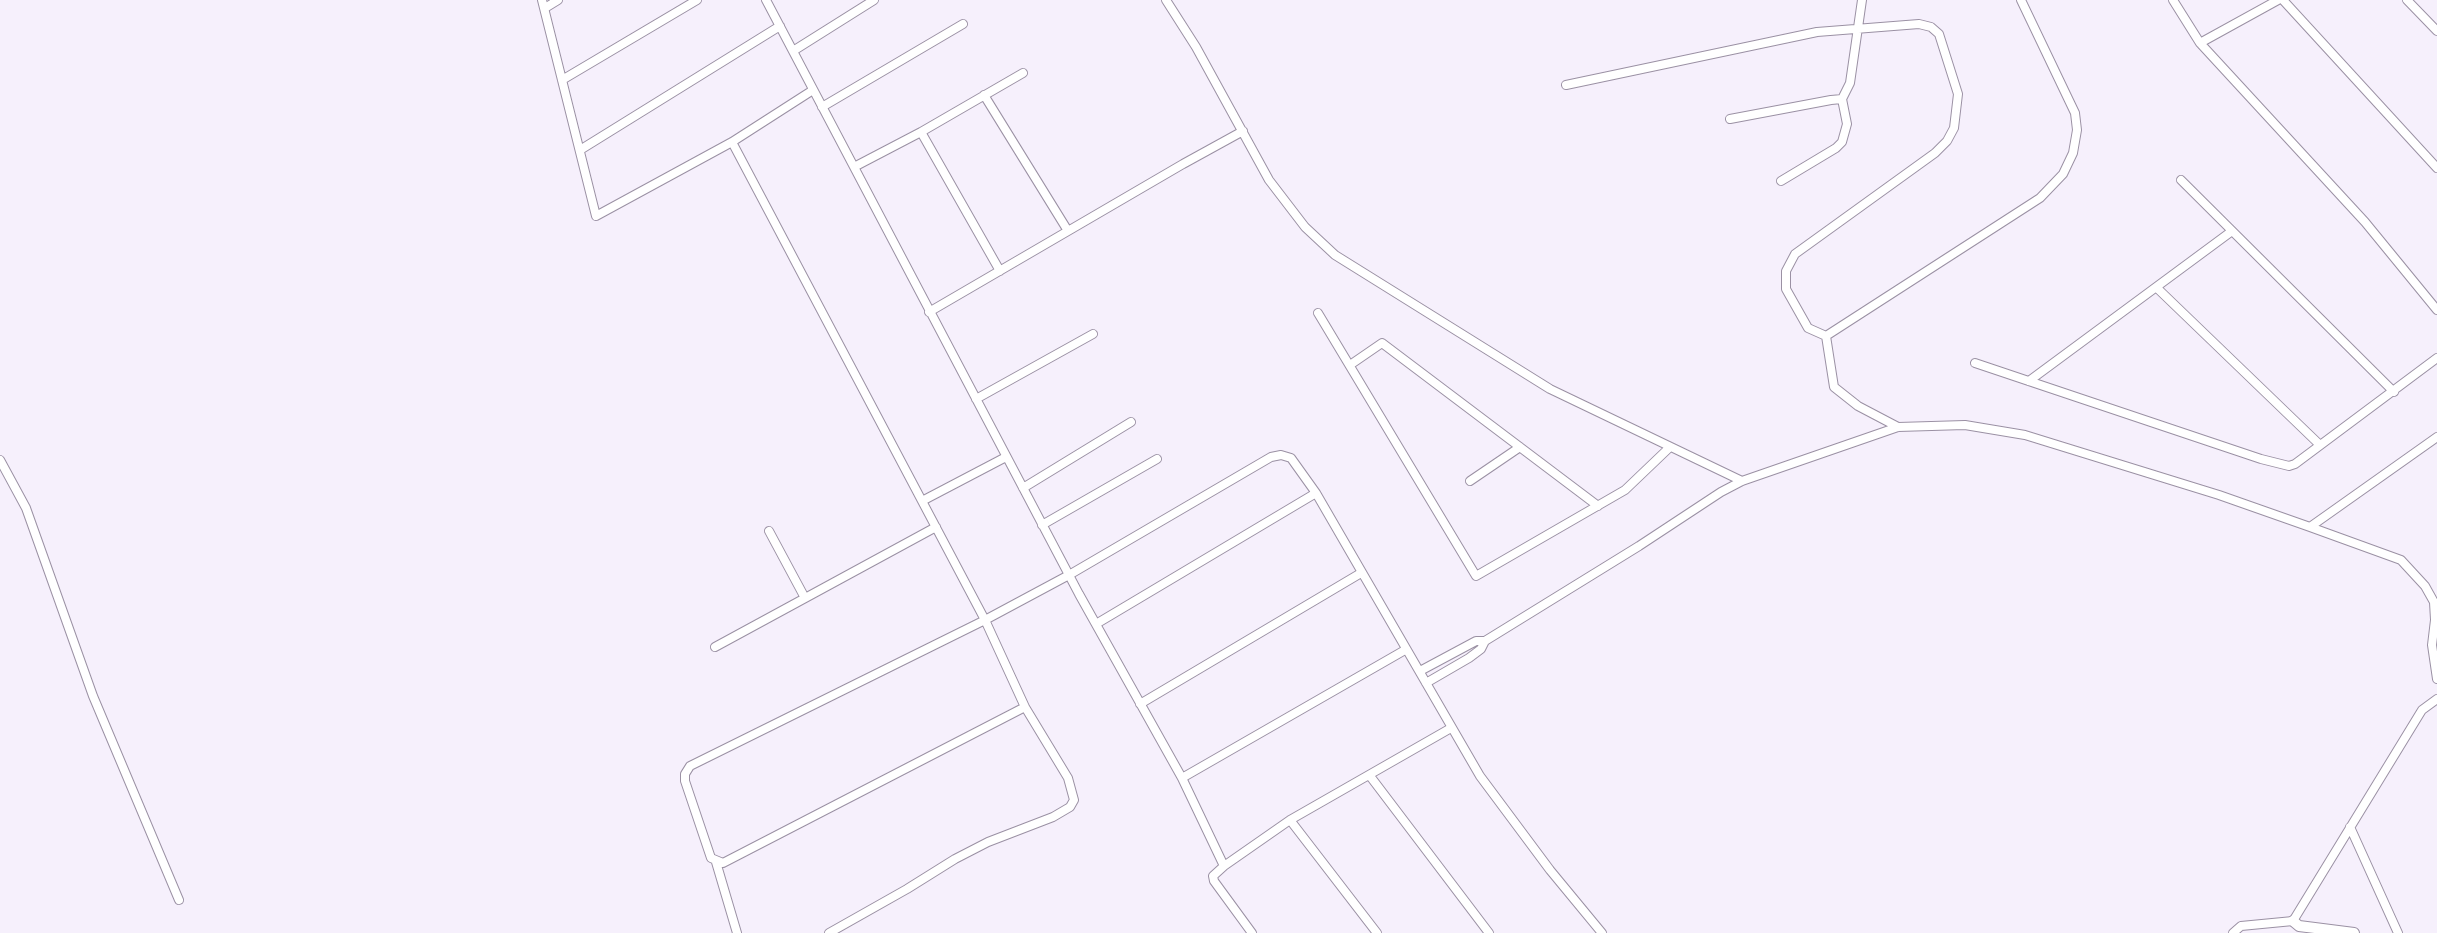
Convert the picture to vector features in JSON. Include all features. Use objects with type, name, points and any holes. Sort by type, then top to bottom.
[{"type":"street","points":[[558,0],[544,4],[596,216],[732,142],[814,90]]},
{"type":"street","points":[[562,80],[697,0]]},
{"type":"street","points":[[766,0],[1042,525],[1182,778],[1224,866]]},
{"type":"street","points":[[793,51],[874,0]]},
{"type":"street","points":[[1166,0],[1243,131],[1269,180],[1305,227],[1335,255],[1550,389],[1608,414],[1670,447],[1742,481]]},
{"type":"street","points":[[1781,181],[1836,148],[1842,142],[1847,124],[1842,100],[1850,83],[1856,28],[1862,0]]},
{"type":"street","points":[[1826,336],[2040,198],[2063,174],[2073,154],[2077,130],[2075,113],[2021,0]]},
{"type":"street","points":[[2173,0],[2200,43],[2365,222],[2437,310]]},
{"type":"street","points":[[2200,43],[2278,0]]},
{"type":"street","points":[[2283,0],[2437,168]]},
{"type":"street","points":[[2407,0],[2437,31]]},
{"type":"street","points":[[822,107],[963,24]]},
{"type":"street","points":[[1566,85],[1817,32],[1919,24],[1931,27],[1939,34],[1958,94],[1954,128],[1946,141],[1935,153],[1795,254],[1786,271],[1786,289],[1808,328],[1826,336]]},
{"type":"street","points":[[580,150],[780,26]]},
{"type":"street","points":[[854,168],[1023,74]]},
{"type":"street","points":[[984,95],[1068,231]]},
{"type":"street","points":[[1730,119],[1842,100]]},
{"type":"street","points":[[929,312],[1243,131]]},
{"type":"street","points":[[921,132],[1000,271]]},
{"type":"street","points":[[732,142],[985,620],[1025,707],[1068,778],[1074,800],[1070,807],[1053,817],[988,842],[955,859],[907,889],[829,933]]},
{"type":"street","points":[[2181,180],[2394,392]]},
{"type":"street","points":[[2030,381],[2232,231]]},
{"type":"street","points":[[2157,288],[2320,445]]},
{"type":"street","points":[[1318,313],[1476,576],[1626,490],[1670,447]]},
{"type":"street","points":[[976,400],[1093,334]]},
{"type":"street","points":[[1826,336],[1834,387],[1858,406],[1898,427]]},
{"type":"street","points":[[1350,365],[1382,343],[1598,506]]},
{"type":"street","points":[[1975,363],[2282,465],[2295,464],[2394,392],[2437,358]]},
{"type":"street","points":[[1023,488],[1131,422]]},
{"type":"street","points":[[1420,671],[1476,642],[1484,641],[1638,546],[1721,492],[1742,481],[1898,427],[1965,425],[2025,435],[2219,495],[2402,560],[2425,586],[2434,602],[2435,620],[2432,645],[2437,679]]},
{"type":"street","points":[[2310,527],[2437,437]]},
{"type":"street","points":[[1470,481],[1520,447]]},
{"type":"street","points":[[1025,707],[723,863],[716,862],[711,858],[685,781],[685,774],[690,766],[985,620],[1069,575],[1271,457],[1281,454],[1291,458],[1316,493],[1405,650],[1420,671],[1451,728],[1486,784],[1550,870],[1602,933]]},
{"type":"street","points":[[922,501],[1006,457]]},
{"type":"street","points":[[0,460],[26,508],[93,696],[180,900]]},
{"type":"street","points":[[1042,525],[1157,460]]},
{"type":"street","points":[[1096,624],[1316,493]]},
{"type":"street","points":[[715,647],[936,527]]},
{"type":"street","points":[[769,531],[805,598]]},
{"type":"street","points":[[1140,704],[1361,573]]},
{"type":"street","points":[[1426,683],[1470,658],[1481,649],[1484,641]]},
{"type":"street","points":[[1182,778],[1405,650]]},
{"type":"street","points":[[2294,921],[2422,710],[2437,699]]},
{"type":"street","points":[[1252,933],[1214,881],[1213,876],[1224,866],[1290,820],[1451,728]]},
{"type":"street","points":[[1370,776],[1489,933]]},
{"type":"street","points":[[1290,820],[1377,933]]},
{"type":"street","points":[[2350,827],[2398,933]]},
{"type":"street","points":[[716,862],[737,933]]},
{"type":"street","points":[[2233,933],[2241,926],[2294,921]]},
{"type":"street","points":[[2294,921],[2299,926],[2354,933]]}]
